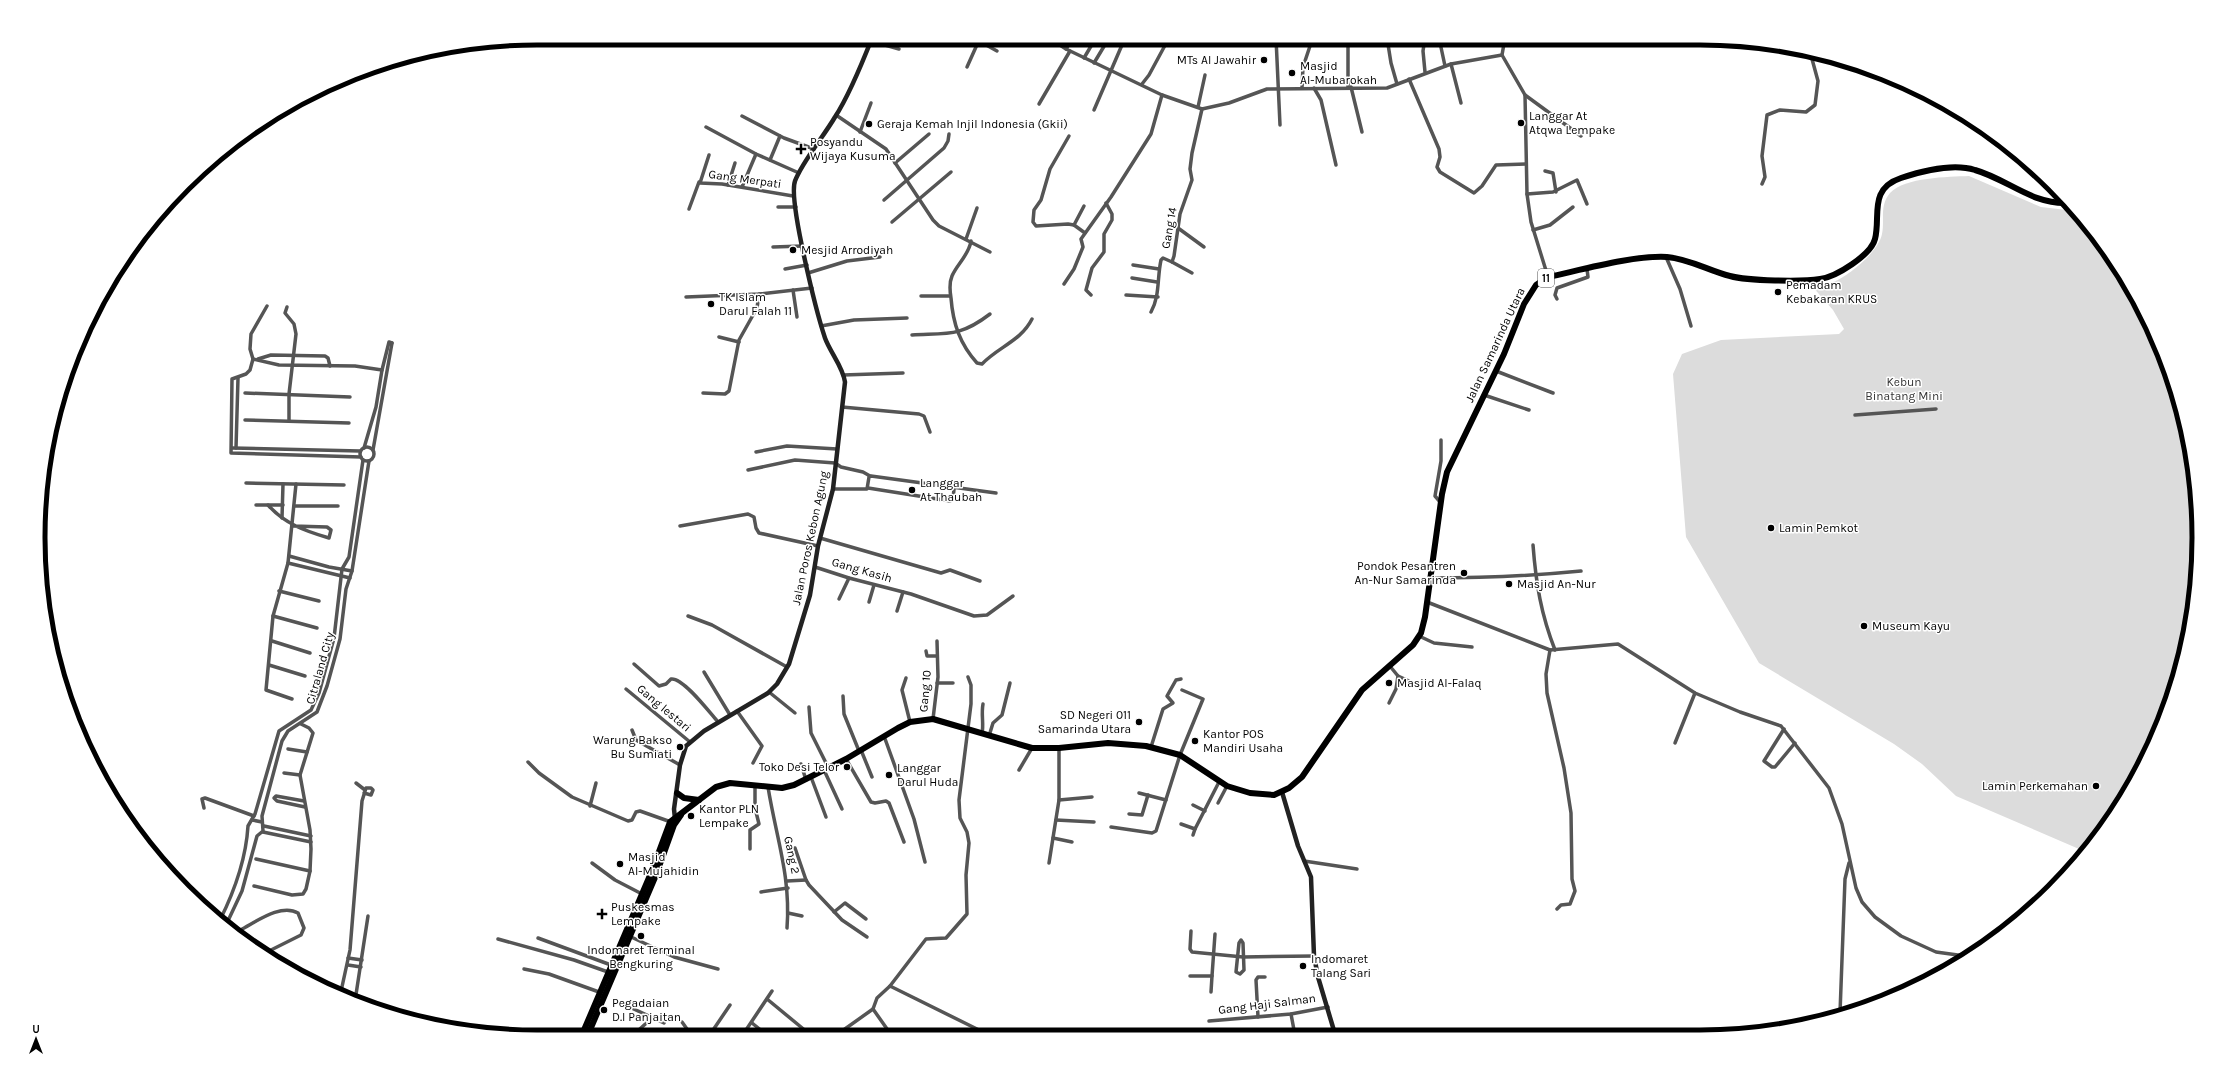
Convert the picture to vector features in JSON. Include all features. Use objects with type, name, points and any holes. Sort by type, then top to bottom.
[{"type":"highway","name":"Jalan Samarinda Utara","points":[[1282,792],[1302,776],[1362,690],[1410,648],[1419,636],[1423,627],[1447,472],[1496,371],[1524,304],[1536,285],[1548,277],[1634,260],[1666,257],[1694,263],[1738,278],[1812,280],[1833,276],[1854,262],[1873,243],[1876,228],[1876,210],[1884,189],[1899,178],[1948,169],[1974,169],[1993,176],[2033,198],[2060,202]]},
{"type":"highway","points":[[590,1030],[642,894],[674,821],[699,800],[723,784],[738,783],[755,786],[788,787],[808,779],[846,759],[910,722],[933,719],[1032,748],[1059,748],[1108,744],[1151,747],[1180,756],[1227,786],[1258,795],[1282,792]]},
{"type":"highway","points":[[676,793],[684,798],[699,800]]},
{"type":"highway","points":[[584,1030],[610,965],[617,957],[629,936],[653,881],[674,821]]},
{"type":"main road","name":"Jalan Poros Kebon Agung","points":[[674,821],[676,793],[684,750],[690,742],[718,722],[769,692],[777,684],[787,667],[796,645],[816,567],[818,546],[833,489],[845,382],[821,326],[808,272],[793,196],[794,182],[836,115],[869,45]]},
{"type":"main road","points":[[1282,792],[1311,881],[1314,956],[1322,992],[1328,1006],[1334,1030]]},
{"type":"street","points":[[888,45],[899,49]]},
{"type":"street","points":[[967,67],[978,45]]},
{"type":"street","points":[[988,45],[997,51]]},
{"type":"street","points":[[1059,45],[1162,95],[1202,108],[1229,103],[1262,90],[1278,88],[1384,88],[1425,72],[1451,64],[1502,55]]},
{"type":"street","points":[[1039,104],[1070,45]]},
{"type":"street","points":[[1084,58],[1092,45]]},
{"type":"street","points":[[1094,62],[1105,45]]},
{"type":"street","points":[[1094,110],[1122,45]]},
{"type":"street","points":[[1142,84],[1149,75],[1165,45]]},
{"type":"street","points":[[1276,45],[1280,125]]},
{"type":"street","points":[[1302,88],[1303,67],[1310,45]]},
{"type":"street","points":[[1348,45],[1350,87],[1362,132]]},
{"type":"street","points":[[1388,45],[1397,84]]},
{"type":"street","points":[[1424,45],[1423,57],[1425,72]]},
{"type":"street","points":[[1440,45],[1444,66]]},
{"type":"street","points":[[1504,45],[1502,55],[1525,95],[1581,136]]},
{"type":"street","points":[[1762,184],[1765,177],[1762,156],[1767,115],[1773,111],[1780,110],[1806,112],[1812,110],[1815,105],[1818,81],[1812,58]]},
{"type":"street","points":[[1451,64],[1461,103]]},
{"type":"street","points":[[1198,107],[1205,75]]},
{"type":"street","points":[[1409,79],[1439,149],[1440,157],[1437,167],[1440,172],[1474,193],[1482,186],[1495,166],[1526,164]]},
{"type":"street","points":[[1314,88],[1322,100],[1336,165]]},
{"type":"street","points":[[1064,284],[1081,252],[1083,246],[1080,240],[1154,130],[1162,95]]},
{"type":"street","points":[[1525,95],[1527,194],[1533,230],[1548,277]]},
{"type":"street","points":[[860,132],[871,104]]},
{"type":"street","name":"Gang 14","points":[[1159,269],[1162,258],[1172,262],[1182,209],[1192,180],[1190,169],[1192,153],[1202,108]]},
{"type":"street","points":[[836,115],[883,146],[933,220],[990,252]]},
{"type":"street","points":[[742,116],[780,136],[814,149]]},
{"type":"street","points":[[706,128],[756,154],[800,173]]},
{"type":"street","points":[[895,163],[929,134]]},
{"type":"street","points":[[884,200],[944,148],[948,141],[949,134]]},
{"type":"street","points":[[770,160],[780,136]]},
{"type":"street","points":[[1069,136],[1050,169],[1041,200],[1034,210],[1033,222],[1036,226],[1074,225],[1085,234]]},
{"type":"street","points":[[742,187],[756,154]]},
{"type":"street","name":"Gang Merpati","points":[[709,155],[699,182],[742,187],[793,196]]},
{"type":"street","points":[[728,185],[735,163]]},
{"type":"street","points":[[1545,171],[1553,173],[1556,192]]},
{"type":"street","points":[[892,222],[951,172]]},
{"type":"street","points":[[1527,194],[1556,192],[1577,180],[1587,204]]},
{"type":"street","points":[[689,209],[699,182]]},
{"type":"street","points":[[1091,295],[1086,290],[1089,275],[1104,252],[1104,234],[1112,220],[1112,214],[1106,203]]},
{"type":"street","points":[[1074,225],[1084,206]]},
{"type":"street","points":[[778,207],[796,207]]},
{"type":"street","points":[[1533,230],[1550,225],[1573,207]]},
{"type":"street","points":[[966,239],[977,208]]},
{"type":"street","points":[[1178,228],[1204,247]]},
{"type":"street","points":[[971,241],[968,251],[951,278],[950,296],[958,333],[966,351],[977,363],[982,364],[1017,338],[1032,319]]},
{"type":"street","points":[[772,247],[803,246]]},
{"type":"street","points":[[808,272],[846,260],[880,257]]},
{"type":"street","points":[[1666,257],[1680,289],[1691,326]]},
{"type":"street","points":[[1172,262],[1192,273]]},
{"type":"street","points":[[785,269],[807,265]]},
{"type":"street","points":[[1134,265],[1159,269],[1157,282],[1158,297],[1151,312]]},
{"type":"street","points":[[1556,299],[1555,294],[1557,288],[1588,277],[1588,269]]},
{"type":"street","points":[[1132,278],[1157,282]]},
{"type":"street","points":[[686,297],[759,294],[812,288]]},
{"type":"street","points":[[793,290],[797,317]]},
{"type":"street","points":[[703,393],[728,393],[739,342],[757,308],[759,294]]},
{"type":"street","points":[[1126,295],[1158,297]]},
{"type":"street","points":[[921,296],[950,296]]},
{"type":"street","points":[[234,448],[360,451],[364,448],[376,407],[382,370],[389,342],[391,342],[373,450],[375,456],[370,461],[362,459],[231,453],[234,448],[232,379],[238,378],[250,370],[252,359],[250,348],[251,334],[268,306]]},
{"type":"street","points":[[287,307],[285,313],[295,328],[293,365],[289,394],[289,421]]},
{"type":"street","points":[[912,335],[958,333],[972,327],[990,314]]},
{"type":"street","points":[[821,326],[854,320],[907,318]]},
{"type":"street","points":[[719,337],[739,342]]},
{"type":"street","points":[[252,359],[258,359],[271,355],[325,356],[328,358],[330,366]]},
{"type":"street","points":[[258,359],[272,364],[382,370]]},
{"type":"street","points":[[1496,371],[1553,394]]},
{"type":"street","points":[[843,375],[904,373]]},
{"type":"street","points":[[245,393],[350,397]]},
{"type":"street","points":[[1484,395],[1529,410]]},
{"type":"street","points":[[842,407],[919,414],[924,416],[930,432]]},
{"type":"street","points":[[1855,415],[1936,409]]},
{"type":"street","points":[[245,420],[349,423]]},
{"type":"street","points":[[1441,440],[1441,461],[1435,497],[1441,503]]},
{"type":"street","points":[[756,452],[787,446],[837,450]]},
{"type":"street","points":[[364,448],[373,450]]},
{"type":"street","points":[[360,451],[362,459]]},
{"type":"street","name":"Citraland City","points":[[222,915],[235,888],[249,833],[248,826],[253,818],[279,731],[311,710],[319,693],[334,638],[342,569],[349,557],[362,459]]},
{"type":"street","name":"Citraland City","points":[[263,832],[262,816],[282,741],[288,731],[301,724],[317,712],[324,695],[340,640],[346,590],[352,571],[370,461]]},
{"type":"street","points":[[748,470],[791,461],[835,462],[841,467],[863,472],[870,476],[954,489],[996,493]]},
{"type":"street","points":[[868,488],[870,476]]},
{"type":"street","points":[[246,483],[344,485]]},
{"type":"street","points":[[282,518],[283,484]]},
{"type":"street","points":[[292,699],[266,690],[272,642],[273,616],[288,563],[293,526],[296,484]]},
{"type":"street","points":[[833,489],[868,488],[950,501],[953,499],[954,489]]},
{"type":"street","points":[[256,505],[283,505]]},
{"type":"street","points":[[268,505],[293,526],[329,538],[331,534],[331,530],[327,527],[293,526]]},
{"type":"street","points":[[294,506],[338,506]]},
{"type":"street","points":[[680,526],[748,514],[754,517],[756,528],[759,533],[818,546]]},
{"type":"street","points":[[820,538],[941,573],[950,570],[980,580]]},
{"type":"street","points":[[1533,545],[1543,619],[1555,650]]},
{"type":"street","points":[[289,556],[329,567],[352,571]]},
{"type":"street","points":[[288,563],[341,578],[350,578]]},
{"type":"street","name":"Gang Kasih","points":[[816,567],[849,578],[920,597],[966,615],[979,616],[993,612],[1013,596]]},
{"type":"street","points":[[1430,578],[1536,576],[1581,571]]},
{"type":"street","points":[[840,599],[849,578]]},
{"type":"street","points":[[869,602],[874,585]]},
{"type":"street","points":[[280,591],[319,601]]},
{"type":"street","points":[[897,612],[903,592]]},
{"type":"street","points":[[1427,602],[1550,650],[1618,644],[1695,693],[1740,712],[1776,723],[1784,729],[1829,788],[1842,824],[1849,863],[1856,888],[1862,902],[1888,929],[1936,952],[1960,955]]},
{"type":"street","points":[[273,616],[317,628]]},
{"type":"street","points":[[688,616],[712,625],[787,667]]},
{"type":"street","points":[[1419,636],[1434,642],[1472,647]]},
{"type":"street","name":"Gang 10","points":[[933,719],[937,683],[937,641]]},
{"type":"street","points":[[272,642],[310,653]]},
{"type":"street","points":[[1550,650],[1546,674],[1547,693],[1571,813],[1572,879],[1575,891],[1570,904],[1561,905],[1557,909]]},
{"type":"street","points":[[926,651],[927,656],[936,656]]},
{"type":"street","points":[[634,664],[659,686],[664,685],[670,679],[676,678],[697,698],[718,722]]},
{"type":"street","points":[[269,665],[305,676]]},
{"type":"street","points":[[1389,665],[1398,676],[1409,681]]},
{"type":"street","points":[[704,672],[730,715]]},
{"type":"street","points":[[1389,702],[1396,688],[1398,676]]},
{"type":"street","points":[[843,1030],[873,1009],[877,998],[890,986],[926,939],[946,938],[967,914],[966,875],[969,843],[967,832],[960,818],[959,800],[968,729],[971,689],[968,677]]},
{"type":"street","points":[[906,678],[902,690],[910,722]]},
{"type":"street","points":[[1151,747],[1163,709],[1173,703],[1167,696],[1176,680],[1181,679]]},
{"type":"street","points":[[937,683],[953,683]]},
{"type":"street","points":[[989,736],[993,724],[1002,715],[1010,683]]},
{"type":"street","name":"Gang lestari","points":[[626,688],[690,742]]},
{"type":"street","points":[[1111,827],[1154,832],[1180,756],[1203,699],[1182,690]]},
{"type":"street","points":[[769,692],[795,713]]},
{"type":"street","points":[[319,693],[324,695]]},
{"type":"street","points":[[1675,744],[1695,693]]},
{"type":"street","points":[[843,696],[844,714],[872,777]]},
{"type":"street","points":[[982,734],[984,722],[982,714],[983,704]]},
{"type":"street","points":[[810,707],[811,733],[842,809]]},
{"type":"street","points":[[737,710],[762,746],[753,763]]},
{"type":"street","points":[[254,886],[298,895],[302,894],[306,889],[310,871],[311,836],[300,775],[312,739],[313,731],[301,724]]},
{"type":"street","points":[[1784,729],[1764,762],[1772,767],[1775,767],[1795,743]]},
{"type":"street","points":[[632,730],[636,740],[680,765]]},
{"type":"street","points":[[884,736],[914,819],[926,862]]},
{"type":"street","points":[[1019,770],[1032,748]]},
{"type":"street","points":[[1049,863],[1059,800],[1059,748]]},
{"type":"street","points":[[288,749],[307,752]]},
{"type":"street","points":[[846,759],[871,802],[875,803],[886,801],[889,803],[904,842]]},
{"type":"street","points":[[528,762],[539,773],[572,797],[590,806],[628,821],[632,820],[636,812],[640,811],[674,821]]},
{"type":"street","points":[[801,764],[826,817]]},
{"type":"street","points":[[284,773],[300,775]]},
{"type":"street","points":[[1193,835],[1219,782]]},
{"type":"street","points":[[342,989],[348,965],[364,792],[356,783]]},
{"type":"street","points":[[590,806],[596,783]]},
{"type":"street","points":[[750,849],[750,830],[759,824],[755,805],[755,786]]},
{"type":"street","points":[[1218,803],[1227,786]]},
{"type":"street","name":"Gang 2","points":[[768,787],[788,888],[787,928]]},
{"type":"street","points":[[1139,793],[1166,800]]},
{"type":"street","points":[[1129,814],[1142,815],[1148,795]]},
{"type":"street","points":[[304,801],[276,796],[274,798],[277,801],[305,807]]},
{"type":"street","points":[[1059,800],[1092,797]]},
{"type":"street","points":[[204,808],[202,799],[206,798],[253,818],[263,824],[311,836]]},
{"type":"street","points":[[1193,805],[1206,811]]},
{"type":"street","points":[[1056,820],[1094,822]]},
{"type":"street","points":[[1181,824],[1195,829]]},
{"type":"street","points":[[228,920],[242,891],[257,836],[263,832],[311,842]]},
{"type":"street","points":[[249,833],[257,836]]},
{"type":"street","points":[[1053,838],[1072,842]]},
{"type":"street","points":[[795,848],[806,880],[842,920],[867,936]]},
{"type":"street","points":[[256,859],[310,871]]},
{"type":"street","points":[[1304,861],[1357,868]]},
{"type":"street","points":[[592,863],[615,880],[642,894]]},
{"type":"street","points":[[1840,1009],[1845,879],[1849,863]]},
{"type":"street","points":[[787,881],[806,880]]},
{"type":"street","points":[[762,892],[788,888]]},
{"type":"street","points":[[834,912],[845,903],[866,919]]},
{"type":"street","points":[[240,930],[283,910],[291,910],[298,913],[304,928],[301,936],[270,951]]},
{"type":"street","points":[[788,913],[802,916]]},
{"type":"street","points":[[356,996],[368,916]]},
{"type":"street","points":[[1191,931],[1191,951],[1243,957],[1314,956]]},
{"type":"street","points":[[1211,992],[1215,934]]},
{"type":"street","points":[[629,936],[674,957],[718,969]]},
{"type":"street","points":[[538,938],[610,965]]},
{"type":"street","points":[[498,939],[574,960],[608,972]]},
{"type":"street","points":[[1241,940],[1243,957],[1244,971],[1240,974],[1236,972],[1241,940]]},
{"type":"street","points":[[348,958],[362,960]]},
{"type":"street","points":[[348,965],[361,966]]},
{"type":"street","points":[[524,969],[549,974],[599,992]]},
{"type":"street","points":[[1190,976],[1212,976]]},
{"type":"street","points":[[1258,1017],[1256,980],[1258,977],[1265,977]]},
{"type":"street","points":[[890,986],[979,1030]]},
{"type":"street","points":[[747,1030],[772,991]]},
{"type":"street","points":[[768,999],[805,1030]]},
{"type":"street","points":[[623,1004],[664,1023]]},
{"type":"street","points":[[713,1030],[730,1005]]},
{"type":"street","name":"Gang Haji Salman","points":[[1209,1021],[1292,1014],[1328,1006]]},
{"type":"street","points":[[873,1009],[887,1030]]},
{"type":"street","points":[[1292,1014],[1294,1030]]},
{"type":"street","points":[[639,1030],[652,1018]]},
{"type":"street","points":[[682,1022],[688,1030]]},
{"type":"street","points":[[752,1023],[761,1030]]},
{"type":"green space","name":"Kebun Binatang Mini","points":[[1969,176],[2041,207],[2067,210],[2070,213],[2109,264],[2126,291],[2141,320],[2155,349],[2166,379],[2183,441],[2191,505],[2192,538],[2188,602],[2183,634],[2166,696],[2155,726],[2126,784],[2109,811],[2080,849],[1956,796],[1922,764],[1894,744],[1759,663],[1686,537],[1673,374],[1682,354],[1721,340],[1839,334],[1844,329],[1833,310],[1811,285],[1830,283],[1847,275],[1869,255],[1880,241],[1883,229],[1883,208],[1890,193],[1897,188],[1916,181]]},
{"type":"place","name":"MTs Al Jawahir","points":[[1264,60]]},
{"type":"place","name":"Masjid Al-Mubarokah","points":[[1292,73]]},
{"type":"place","name":"Langgar At Atqwa Lempake","points":[[1521,123]]},
{"type":"place","name":"Geraja Kemah Injil Indonesia (Gkii)","points":[[869,124]]},
{"type":"place","name":"Posyandu Wijaya Kusuma","points":[[801,149]]},
{"type":"place","name":"Mesjid Arrodiyah","points":[[793,250]]},
{"type":"place","name":"Pemadam Kebakaran KRUS","points":[[1778,292]]},
{"type":"place","name":"TK Islam Darul Falah 11","points":[[711,304]]},
{"type":"place","name":"Langgar At Thaubah","points":[[912,490]]},
{"type":"place","name":"Lamin Pemkot","points":[[1771,528]]},
{"type":"place","name":"Pondok Pesantren An-Nur Samarinda","points":[[1464,573]]},
{"type":"place","name":"Masjid An-Nur","points":[[1509,584]]},
{"type":"place","name":"Museum Kayu","points":[[1864,626]]},
{"type":"place","name":"Masjid Al-Falaq","points":[[1389,683]]},
{"type":"place","name":"SD Negeri 011 Samarinda Utara","points":[[1139,722]]},
{"type":"place","name":"Kantor POS Mandiri Usaha","points":[[1195,741]]},
{"type":"place","name":"Warung Bakso Bu Sumiati","points":[[680,747]]},
{"type":"place","name":"Toko Desi Telor","points":[[847,767]]},
{"type":"place","name":"Langgar Darul Huda","points":[[889,775]]},
{"type":"place","name":"Lamin Perkemahan","points":[[2096,786]]},
{"type":"place","name":"Kantor PLN Lempake","points":[[691,816]]},
{"type":"place","name":"Masjid Al-Mujahidin","points":[[620,864]]},
{"type":"place","name":"Puskesmas Lempake","points":[[602,914]]},
{"type":"place","name":"Indomaret Terminal Bengkuring","points":[[641,936]]},
{"type":"place","name":"Indomaret Talang Sari","points":[[1303,966]]},
{"type":"place","name":"Pegadaian D.I Panjaitan","points":[[604,1010]]}]
